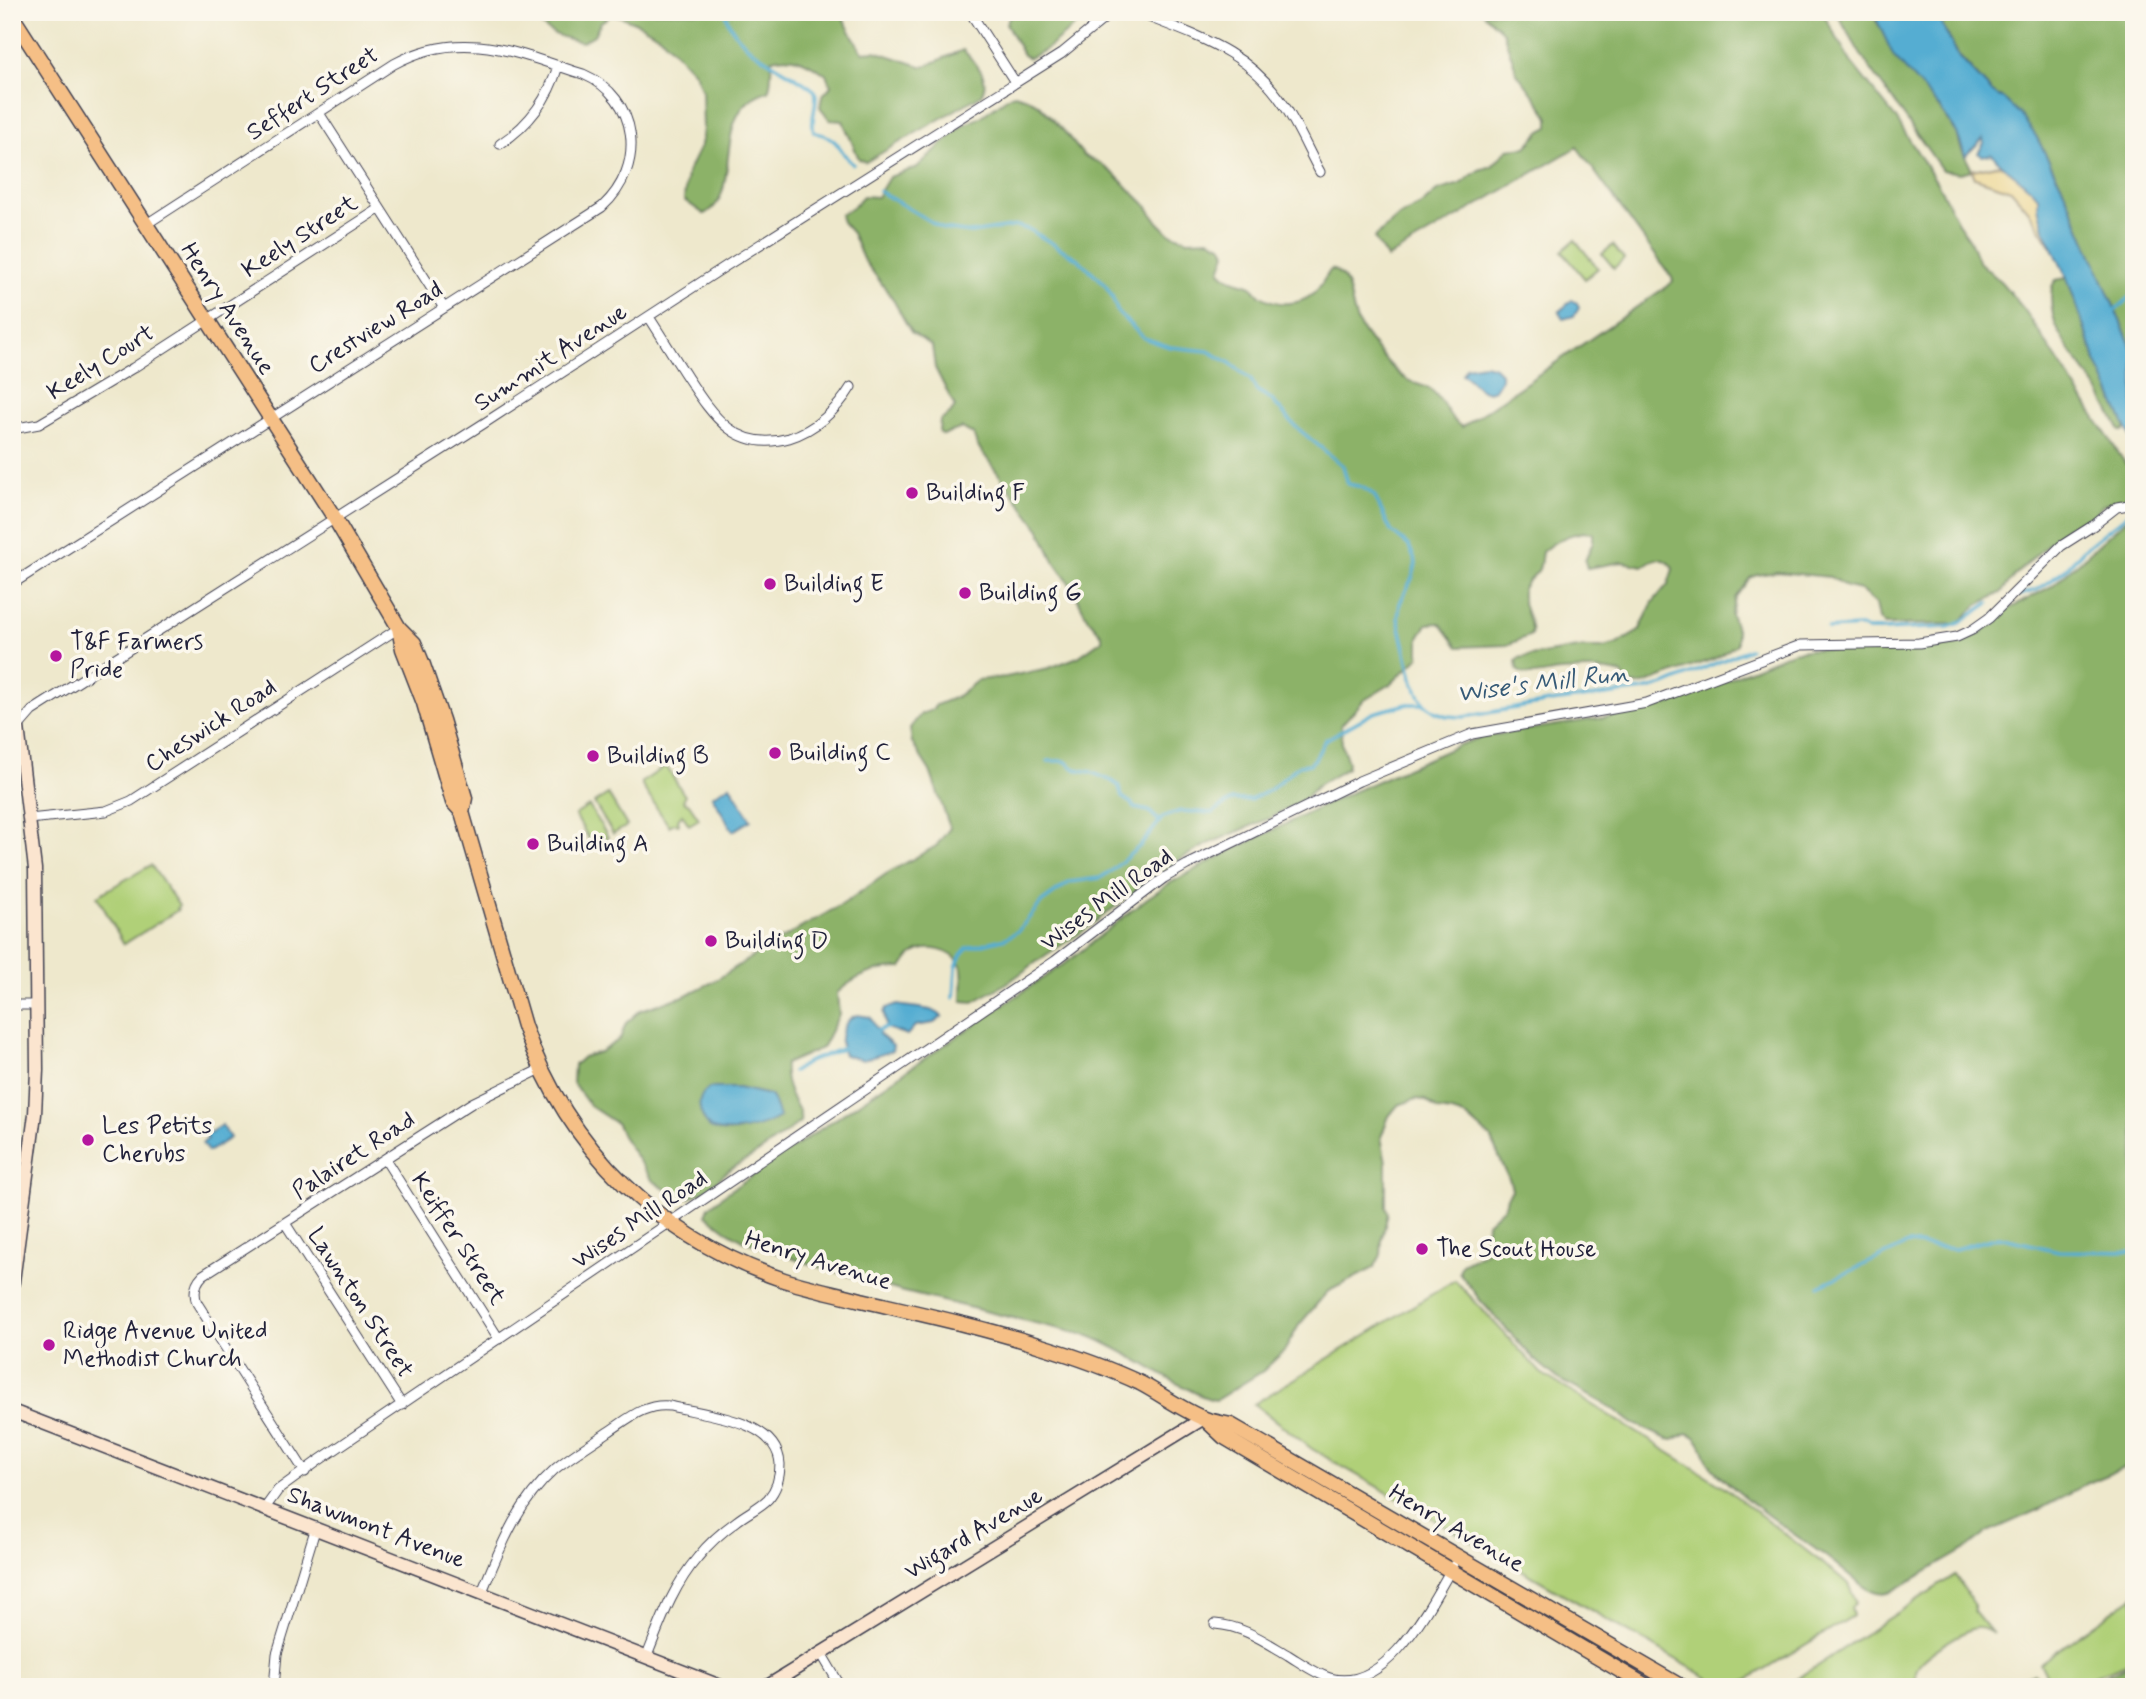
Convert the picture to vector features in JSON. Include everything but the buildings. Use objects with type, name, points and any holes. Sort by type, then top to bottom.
[{"type":"main road","name":"Henry Avenue","points":[[12,16],[334,517],[399,628],[403,649],[424,703],[453,802],[462,812],[524,1027],[541,1069],[563,1110],[589,1146],[635,1195],[670,1224],[719,1252],[775,1277],[1000,1334],[1070,1355],[1140,1383],[1204,1418],[1230,1425],[1682,1687]]},
{"type":"main road","name":"Henry Avenue","points":[[1204,1418],[1224,1437],[1648,1687]]},
{"type":"street","points":[[970,12],[1015,82]]},
{"type":"street","name":"Summit Avenue","points":[[15,731],[32,711],[1076,43],[1112,12]]},
{"type":"street","points":[[1136,12],[1220,46],[1248,65],[1284,104],[1320,172]]},
{"type":"street","name":"Seffert Street","points":[[145,225],[401,61],[437,48],[469,44],[493,46],[558,66]]},
{"type":"street","points":[[500,144],[517,132],[537,111],[548,94],[558,66]]},
{"type":"street","name":"Crestview Road","points":[[12,584],[594,213],[609,200],[622,183],[632,151],[630,129],[622,109],[596,80],[558,66]]},
{"type":"street","points":[[319,113],[444,308]]},
{"type":"street","name":"Keely Street","points":[[207,319],[379,209]]},
{"type":"street","points":[[649,317],[711,413],[729,429],[746,437],[774,440],[801,433],[831,412],[851,387]]},
{"type":"street","name":"Keely Court","points":[[12,429],[39,424],[133,368],[207,319]]},
{"type":"street","name":"Wises Mill Road","points":[[265,1508],[278,1490],[1055,961],[1175,872],[1343,788],[1472,734],[1647,703],[1801,645],[1919,643],[1957,637],[1989,618],[2061,546],[2117,507],[2134,504]]},
{"type":"street","name":"Cheswick Road","points":[[29,818],[106,811],[131,801],[399,628]]},
{"type":"street","points":[[12,701],[36,883],[37,1005],[36,1100],[16,1228],[12,1289]]},
{"type":"street","points":[[12,1005],[37,1005]]},
{"type":"street","name":"Palairet Road","points":[[305,1472],[197,1303],[195,1287],[204,1275],[384,1159],[483,1097],[541,1069]]},
{"type":"street","name":"Keiffer Street","points":[[384,1159],[499,1339]]},
{"type":"street","name":"Lawnton Street","points":[[285,1223],[402,1405]]},
{"type":"street","points":[[482,1592],[508,1529],[533,1492],[563,1463],[648,1407],[670,1406],[758,1429],[775,1448],[779,1461],[776,1485],[768,1499],[721,1533],[687,1570],[672,1595],[647,1656]]},
{"type":"street","name":"Shawmont Avenue","points":[[12,1410],[723,1687]]},
{"type":"street","name":"Wigard Avenue","points":[[766,1687],[1204,1418]]},
{"type":"street","points":[[274,1687],[277,1654],[316,1527]]},
{"type":"street","points":[[1215,1625],[1247,1631],[1325,1676],[1353,1679],[1380,1666],[1400,1649],[1458,1557]]},
{"type":"street","points":[[821,1653],[841,1687]]},
{"type":"green space","points":[[534,12],[845,12],[844,20],[862,52],[875,51],[923,67],[963,50],[981,71],[985,82],[984,89],[981,95],[866,162],[859,159],[843,121],[830,120],[820,107],[822,96],[831,86],[826,74],[794,58],[772,59],[768,91],[749,101],[738,115],[732,133],[723,190],[716,204],[704,214],[684,200],[687,173],[701,145],[703,128],[702,91],[695,73],[661,37],[620,16],[610,16],[601,22],[594,35],[582,42],[547,30]]},
{"type":"green space","points":[[1012,12],[1092,12],[1044,51],[1029,58],[1023,55],[1006,23]]},
{"type":"green space","points":[[1482,12],[1822,12],[1851,62],[1895,117],[1939,186],[1970,240],[1978,261],[2024,309],[2133,475],[2134,498],[2125,497],[2103,505],[2093,516],[2065,528],[2015,575],[2001,593],[1977,605],[1958,624],[1885,625],[1879,619],[1876,604],[1860,590],[1847,587],[1830,577],[1777,572],[1757,575],[1750,578],[1735,598],[1731,614],[1737,632],[1737,644],[1716,658],[1641,685],[1630,683],[1622,674],[1607,671],[1560,671],[1527,675],[1517,670],[1516,661],[1519,658],[1615,645],[1639,631],[1653,602],[1668,584],[1673,569],[1664,560],[1654,560],[1643,566],[1622,562],[1587,568],[1585,561],[1593,542],[1593,533],[1566,537],[1542,552],[1539,569],[1523,588],[1523,604],[1531,625],[1531,635],[1507,645],[1458,647],[1440,623],[1427,624],[1419,638],[1419,657],[1391,684],[1363,701],[1341,725],[1347,768],[1318,785],[1303,800],[1173,863],[1082,932],[1009,982],[973,1002],[962,999],[961,965],[952,955],[939,950],[918,951],[902,968],[875,971],[852,981],[837,993],[839,1015],[822,1048],[785,1064],[786,1083],[799,1111],[800,1122],[761,1151],[729,1170],[705,1191],[689,1198],[677,1197],[652,1180],[622,1136],[617,1124],[590,1106],[573,1083],[574,1065],[583,1057],[600,1052],[620,1039],[626,1023],[641,1010],[684,996],[713,982],[846,902],[886,874],[936,846],[950,828],[930,771],[912,743],[910,728],[921,714],[956,697],[978,680],[1049,668],[1078,657],[1102,640],[1102,635],[1088,619],[1067,579],[1054,561],[1040,530],[977,445],[973,434],[962,428],[943,435],[939,432],[940,421],[955,407],[935,368],[932,346],[911,332],[891,296],[863,259],[852,233],[842,222],[840,215],[852,208],[863,196],[877,197],[889,177],[916,168],[963,125],[979,118],[1011,95],[1027,98],[1038,104],[1084,156],[1100,163],[1115,175],[1147,206],[1169,233],[1188,240],[1210,239],[1223,246],[1226,253],[1220,271],[1230,279],[1251,286],[1261,296],[1274,302],[1294,303],[1313,294],[1332,269],[1339,273],[1347,285],[1357,321],[1372,344],[1400,375],[1435,394],[1453,420],[1462,427],[1673,282],[1577,147],[1387,258],[1374,238],[1399,216],[1421,205],[1437,191],[1460,184],[1479,170],[1492,166],[1508,149],[1526,147],[1541,131],[1549,127],[1549,118],[1544,109],[1517,73],[1503,32]],"holes":[[[709,1088],[738,1088],[769,1095],[779,1117],[750,1128],[719,1131]]]},
{"type":"green space","points":[[1836,12],[1873,12],[1876,21],[1957,133],[1972,170],[1960,173],[1942,170],[1861,55]]},
{"type":"green space","points":[[1935,12],[2134,12],[2134,353],[2063,188],[2036,136],[2006,101],[1991,91],[1959,56]]},
{"type":"green space","points":[[1575,240],[1598,268],[1585,279],[1562,251]]},
{"type":"green space","points":[[1613,245],[1624,259],[1614,268],[1602,254]]},
{"type":"green space","points":[[2067,278],[2096,361],[2126,427],[2123,431],[2120,431],[2055,322],[2052,287],[2056,280]]},
{"type":"green space","points":[[2134,518],[2134,1464],[2088,1483],[2042,1508],[1988,1532],[1969,1547],[1891,1592],[1879,1593],[1864,1587],[1753,1504],[1714,1470],[1693,1436],[1687,1433],[1673,1440],[1667,1439],[1632,1423],[1614,1409],[1557,1378],[1534,1359],[1480,1300],[1459,1272],[1462,1264],[1485,1252],[1487,1223],[1505,1206],[1512,1190],[1510,1181],[1490,1137],[1467,1117],[1438,1110],[1425,1100],[1416,1099],[1398,1105],[1389,1116],[1381,1137],[1386,1162],[1388,1213],[1381,1255],[1374,1268],[1327,1292],[1299,1325],[1285,1350],[1263,1371],[1216,1400],[1197,1394],[1114,1347],[1089,1336],[900,1291],[800,1261],[745,1241],[706,1215],[709,1207],[725,1194],[1071,959],[1146,899],[1168,884],[1234,849],[1337,799],[1482,737],[1633,713],[1672,703],[1792,652],[1814,649],[1901,652],[1961,644],[1995,624],[2005,611],[2052,586],[2126,520]]},
{"type":"green space","points":[[666,766],[685,796],[683,801],[689,804],[699,819],[689,825],[682,814],[678,819],[679,824],[673,823],[669,826],[642,786],[642,782]]},
{"type":"green space","points":[[608,794],[627,826],[613,834],[594,803]]},
{"type":"green space","points":[[589,806],[608,837],[593,846],[575,815]]},
{"type":"green space","points":[[151,865],[179,906],[178,910],[124,944],[97,896]]},
{"type":"green space","points":[[1455,1280],[1541,1373],[1723,1486],[1839,1576],[1848,1584],[1856,1602],[1851,1608],[1853,1616],[1735,1687],[1724,1687],[1312,1449],[1254,1404]]},
{"type":"green space","points":[[1464,1574],[1506,1591],[1671,1687],[1658,1687]]},
{"type":"green space","points":[[1955,1575],[1974,1604],[1974,1611],[1993,1634],[1978,1628],[1973,1629],[1937,1649],[1918,1666],[1916,1677],[1920,1687],[1785,1687]]},
{"type":"green space","points":[[2134,1596],[2134,1660],[2065,1687],[2052,1687],[2040,1663]]},
{"type":"green space","points":[[2134,1662],[2134,1687],[2080,1687]]},
{"type":"green space","points":[[2034,1673],[2043,1687],[2001,1687]]},
{"type":"sand","points":[[1997,165],[2015,172],[2038,197],[2042,220],[2057,255],[2028,210],[2011,190],[1975,178],[1972,170]]},
{"type":"water","points":[[1873,12],[1935,12],[1959,57],[1991,91],[2019,113],[2036,136],[2063,188],[2134,353],[2134,445],[2096,361],[2067,278],[2044,229],[2038,197],[1992,154],[1982,156],[1978,153],[1984,143],[1983,139],[1965,156],[1957,133],[1939,107],[1894,57]]},
{"type":"water","points":[[1572,300],[1579,308],[1574,316],[1563,319],[1559,312]]},
{"type":"water","points":[[1484,364],[1495,367],[1501,373],[1498,384],[1489,392],[1462,374],[1466,367]]},
{"type":"water","points":[[730,785],[751,820],[733,831],[712,796]]},
{"type":"water","points":[[898,1005],[928,1010],[942,1017],[934,1023],[915,1026],[907,1035],[886,1028],[886,1008]]},
{"type":"water","points":[[857,1015],[870,1017],[880,1035],[893,1046],[892,1051],[863,1060],[844,1055],[842,1032],[848,1021]]},
{"type":"water","points":[[709,1088],[738,1088],[769,1095],[779,1117],[746,1130],[710,1128],[700,1108],[701,1097]]},
{"type":"water","points":[[222,1125],[230,1138],[208,1152],[202,1143],[208,1139],[206,1135]]},
{"type":"waterway","name":"Wise's Mill Run","points":[[725,12],[730,26],[750,48],[815,91],[814,132],[834,141],[853,164]]},
{"type":"waterway","name":"Wise's Mill Run","points":[[879,191],[943,229],[971,233],[1017,226],[1030,230],[1078,259],[1104,283],[1118,313],[1144,338],[1170,347],[1208,351],[1230,363],[1251,380],[1256,390],[1271,399],[1296,427],[1343,466],[1348,484],[1362,487],[1374,495],[1391,531],[1409,546],[1416,563],[1400,603],[1398,618],[1413,683],[1424,704],[1436,712],[1464,717],[1644,690],[1665,685],[1749,649]]},
{"type":"waterway","points":[[2114,311],[2134,294]]},
{"type":"waterway","name":"Wise's Mill Run","points":[[2020,595],[2036,590],[2050,581],[2067,568],[2083,550],[2134,512]]},
{"type":"waterway","name":"Wise's Mill Run","points":[[1828,629],[1948,627],[1960,623],[1989,603]]},
{"type":"waterway","points":[[954,998],[956,967],[967,948],[1006,938],[1018,931],[1042,902],[1070,882],[1100,878],[1111,871],[1141,845],[1163,817],[1181,811],[1212,813],[1232,800],[1250,800],[1270,790],[1299,765],[1310,764],[1325,740],[1373,713],[1408,704],[1424,704]]},
{"type":"waterway","points":[[1048,761],[1065,761],[1075,769],[1112,781],[1119,786],[1122,797],[1134,808],[1149,811],[1159,821]]},
{"type":"waterway","points":[[872,1032],[888,1027]]},
{"type":"waterway","points":[[793,1072],[808,1062],[844,1048]]},
{"type":"waterway","points":[[1819,1286],[1908,1244],[1955,1249],[1999,1237],[2059,1251],[2134,1252]]},
{"type":"place","name":"Building F","points":[[912,493]]},
{"type":"place","name":"Building E","points":[[770,584]]},
{"type":"place","name":"Building G","points":[[965,593]]},
{"type":"place","name":"T&F Farmers Pride","points":[[56,656]]},
{"type":"place","name":"Building C","points":[[775,753]]},
{"type":"place","name":"Building B","points":[[593,756]]},
{"type":"place","name":"Building A","points":[[533,844]]},
{"type":"place","name":"Building D","points":[[711,941]]},
{"type":"place","name":"Les Petits Cherubs","points":[[88,1140]]},
{"type":"place","name":"The Scout House","points":[[1422,1249]]},
{"type":"place","name":"Ridge Avenue United Methodist Church","points":[[49,1345]]}]
